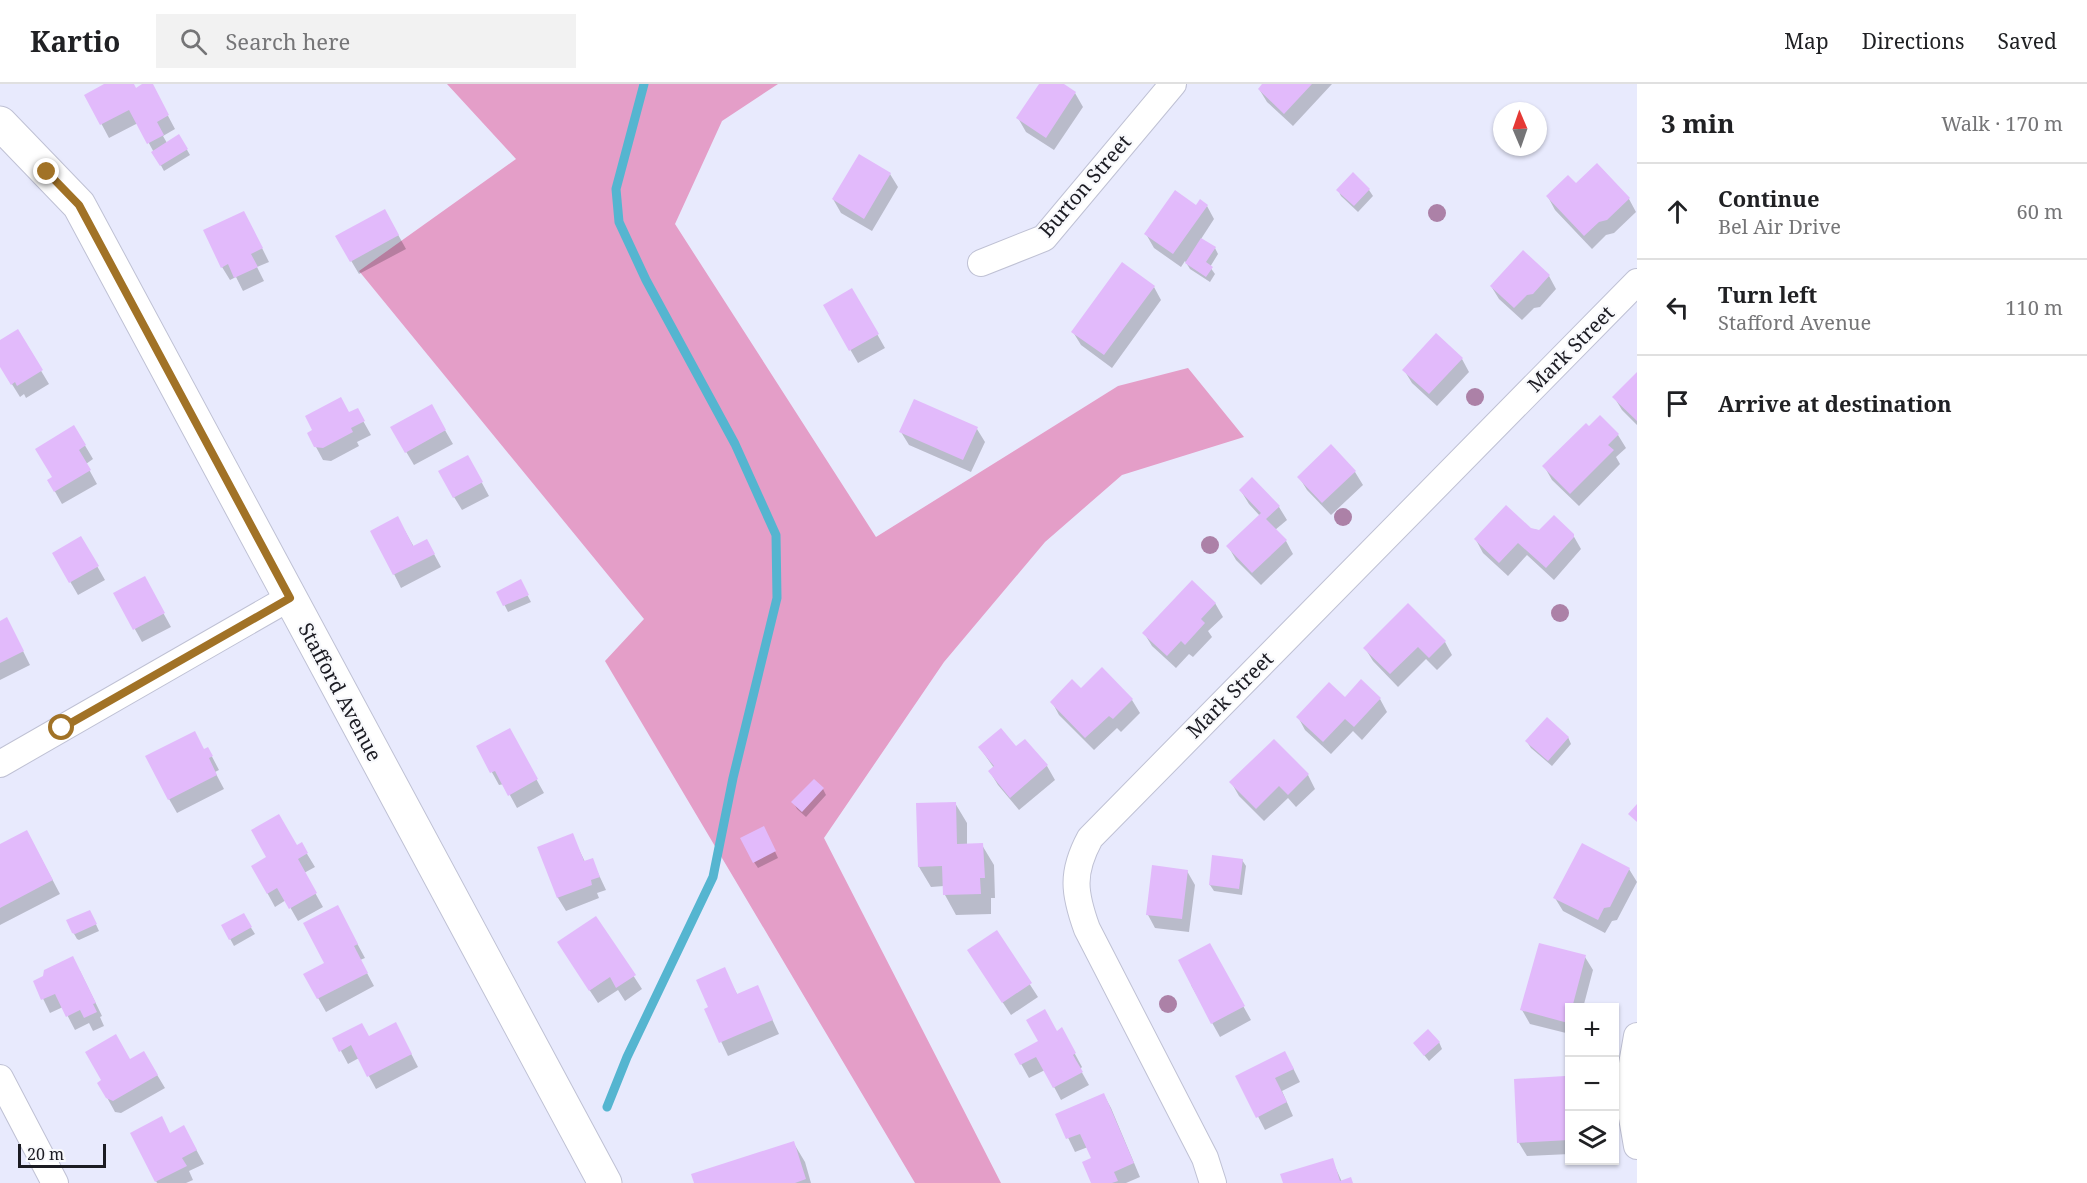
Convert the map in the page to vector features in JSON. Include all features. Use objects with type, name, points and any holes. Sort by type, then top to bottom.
[{"type":"main road","name":"Stafford Avenue","points":[[0,123],[79,205],[605,1183]]},
{"type":"street","name":"Burton Street","points":[[981,263],[1044,238],[1170,85]]},
{"type":"street","name":"Mark Street","points":[[1213,1183],[1205,1158],[1087,929],[1078,904],[1075,885],[1077,867],[1082,853],[1090,838],[1637,282]]},
{"type":"street","points":[[0,764],[290,598]]},
{"type":"street","points":[[1637,1036],[1631,1071],[1630,1106],[1637,1146]]},
{"type":"street","points":[[0,1078],[55,1183]]},
{"type":"shaded area","points":[[447,84],[778,84],[722,121],[675,224],[876,537],[1118,386],[1188,368],[1244,437],[1122,475],[1045,542],[944,662],[824,838],[1001,1183],[915,1183],[605,661],[644,619],[359,271],[516,159]]},
{"type":"building","points":[[104,84],[134,84],[136,88],[142,84],[153,84],[169,115],[157,122],[164,135],[147,144],[129,110],[100,125],[84,95]]},
{"type":"building","points":[[1039,84],[1064,84],[1076,92],[1046,138],[1016,118]]},
{"type":"building","points":[[1262,84],[1312,84],[1284,114],[1258,89]]},
{"type":"building","points":[[179,134],[188,149],[160,166],[151,152]]},
{"type":"building","points":[[859,154],[891,173],[864,219],[832,199]]},
{"type":"building","points":[[1597,163],[1630,198],[1607,220],[1599,222],[1584,236],[1546,196],[1568,175],[1576,183]]},
{"type":"building","points":[[1353,172],[1370,189],[1354,206],[1336,190]]},
{"type":"building","points":[[1175,190],[1196,205],[1200,199],[1208,205],[1173,254],[1144,234]]},
{"type":"building","points":[[385,209],[399,235],[350,262],[335,236]]},
{"type":"building","points":[[244,211],[263,248],[251,254],[258,267],[234,278],[228,264],[221,268],[203,230]]},
{"type":"building","points":[[1201,238],[1216,247],[1206,262],[1213,267],[1206,277],[1185,263]]},
{"type":"building","points":[[1523,250],[1550,275],[1533,294],[1527,295],[1514,308],[1490,286]]},
{"type":"building","points":[[1122,262],[1155,286],[1104,355],[1071,332]]},
{"type":"building","points":[[852,288],[879,334],[849,351],[823,305]]},
{"type":"building","points":[[18,329],[43,370],[17,386],[15,382],[11,385],[0,367],[0,340]]},
{"type":"building","points":[[1436,333],[1463,358],[1429,394],[1402,370]]},
{"type":"building","points":[[1637,372],[1637,421],[1612,397]]},
{"type":"building","points":[[341,397],[349,412],[358,408],[365,421],[351,428],[353,432],[323,448],[314,447],[307,433],[312,430],[305,416]]},
{"type":"building","points":[[914,399],[978,427],[963,460],[899,432]]},
{"type":"building","points":[[432,404],[446,430],[405,453],[390,427]]},
{"type":"building","points":[[1600,415],[1619,434],[1608,445],[1614,450],[1570,494],[1542,466],[1586,423],[1589,426]]},
{"type":"building","points":[[74,425],[86,445],[79,450],[91,470],[54,492],[47,480],[52,477],[35,449]]},
{"type":"building","points":[[1331,444],[1356,471],[1322,503],[1297,477]]},
{"type":"building","points":[[468,455],[483,482],[453,498],[438,471]]},
{"type":"building","points":[[1252,477],[1280,506],[1266,519],[1287,540],[1252,573],[1226,546],[1261,513],[1239,490]]},
{"type":"building","points":[[1506,505],[1531,528],[1539,530],[1554,515],[1574,534],[1574,537],[1546,568],[1518,543],[1499,563],[1474,539]]},
{"type":"building","points":[[398,516],[413,546],[427,539],[435,554],[393,575],[370,531]]},
{"type":"building","points":[[81,536],[99,566],[69,583],[52,553]]},
{"type":"building","points":[[145,576],[165,613],[133,630],[113,593]]},
{"type":"building","points":[[521,579],[529,595],[503,606],[496,592]]},
{"type":"building","points":[[1192,580],[1216,603],[1201,619],[1205,623],[1185,645],[1181,641],[1167,656],[1142,633]]},
{"type":"building","points":[[1408,603],[1446,641],[1429,658],[1418,647],[1390,674],[1363,648]]},
{"type":"building","points":[[7,617],[24,651],[0,663],[0,621]]},
{"type":"building","points":[[1102,667],[1133,699],[1113,719],[1109,716],[1085,738],[1050,702],[1072,679],[1081,688]]},
{"type":"building","points":[[1361,679],[1381,698],[1354,727],[1345,719],[1323,742],[1296,717],[1329,682],[1345,697]]},
{"type":"building","points":[[1547,717],[1569,737],[1548,761],[1525,741]]},
{"type":"building","points":[[510,728],[538,779],[508,796],[495,771],[490,773],[476,746]]},
{"type":"building","points":[[1001,728],[1016,746],[1025,739],[1048,765],[1010,798],[988,771],[994,766],[978,747]]},
{"type":"building","points":[[195,731],[204,749],[208,747],[213,756],[209,758],[217,775],[168,800],[145,756]]},
{"type":"building","points":[[1274,739],[1309,774],[1288,795],[1279,786],[1256,809],[1229,782]]},
{"type":"building","points":[[814,779],[824,788],[802,812],[791,802]]},
{"type":"building","points":[[956,802],[957,844],[983,843],[985,878],[980,878],[981,894],[943,895],[942,866],[918,867],[916,803]]},
{"type":"building","points":[[1637,804],[1637,822],[1628,814]]},
{"type":"building","points":[[279,814],[297,845],[302,842],[308,853],[298,859],[317,893],[289,909],[277,888],[267,894],[251,866],[266,857],[251,830]]},
{"type":"building","points":[[764,826],[776,851],[753,863],[740,838]]},
{"type":"building","points":[[27,830],[53,880],[0,908],[0,844]]},
{"type":"building","points":[[573,833],[584,861],[593,858],[600,877],[591,880],[592,885],[557,898],[537,847]]},
{"type":"building","points":[[1582,843],[1630,868],[1610,907],[1604,908],[1598,920],[1553,898]]},
{"type":"building","points":[[1212,855],[1243,859],[1239,889],[1209,885]]},
{"type":"building","points":[[1152,865],[1188,870],[1182,919],[1146,915]]},
{"type":"building","points":[[338,905],[358,944],[354,946],[368,973],[317,999],[303,974],[324,963],[303,923]]},
{"type":"building","points":[[90,910],[97,924],[75,934],[72,933],[66,920]]},
{"type":"building","points":[[244,913],[252,927],[229,940],[221,925]]},
{"type":"building","points":[[596,916],[636,975],[616,988],[610,977],[589,991],[557,942]]},
{"type":"building","points":[[997,930],[1032,983],[1002,1003],[967,950]]},
{"type":"building","points":[[1210,943],[1245,1006],[1211,1024],[1178,960]]},
{"type":"building","points":[[1539,943],[1586,955],[1573,1003],[1565,1003],[1565,1022],[1520,1010]]},
{"type":"building","points":[[73,956],[96,1003],[93,1004],[97,1012],[84,1018],[80,1010],[66,1017],[55,994],[41,1000],[33,981],[43,976],[44,970]]},
{"type":"building","points":[[725,967],[737,994],[758,985],[773,1020],[719,1043],[704,1009],[708,1007],[696,980]]},
{"type":"building","points":[[1045,1009],[1057,1031],[1062,1027],[1076,1053],[1073,1055],[1083,1072],[1053,1088],[1036,1057],[1020,1065],[1014,1054],[1038,1041],[1026,1020]]},
{"type":"building","points":[[396,1022],[412,1054],[367,1077],[351,1045],[339,1052],[332,1038],[362,1023],[369,1036]]},
{"type":"building","points":[[1428,1029],[1440,1042],[1424,1056],[1413,1043]]},
{"type":"building","points":[[116,1034],[130,1059],[144,1051],[158,1075],[113,1101],[106,1098],[97,1083],[101,1080],[85,1052]]},
{"type":"building","points":[[1285,1051],[1294,1069],[1275,1078],[1287,1102],[1256,1118],[1235,1076]]},
{"type":"building","points":[[1565,1076],[1565,1140],[1517,1143],[1514,1079]]},
{"type":"building","points":[[1104,1093],[1134,1163],[1114,1172],[1118,1181],[1091,1183],[1082,1162],[1091,1158],[1080,1134],[1066,1139],[1055,1114]]},
{"type":"building","points":[[162,1116],[170,1133],[184,1125],[197,1150],[182,1158],[187,1166],[155,1182],[130,1133]]},
{"type":"building","points":[[794,1141],[806,1179],[795,1183],[694,1183],[691,1174]]},
{"type":"building","points":[[1333,1158],[1340,1181],[1351,1177],[1353,1183],[1283,1183],[1280,1174]]},
{"type":"waterway","points":[[607,1107],[627,1057],[713,877],[733,778],[777,598],[776,535],[735,444],[646,280],[619,222],[616,189],[644,84]]},
{"type":"route","points":[[47,172],[79,205],[290,598],[62,728]]}]
